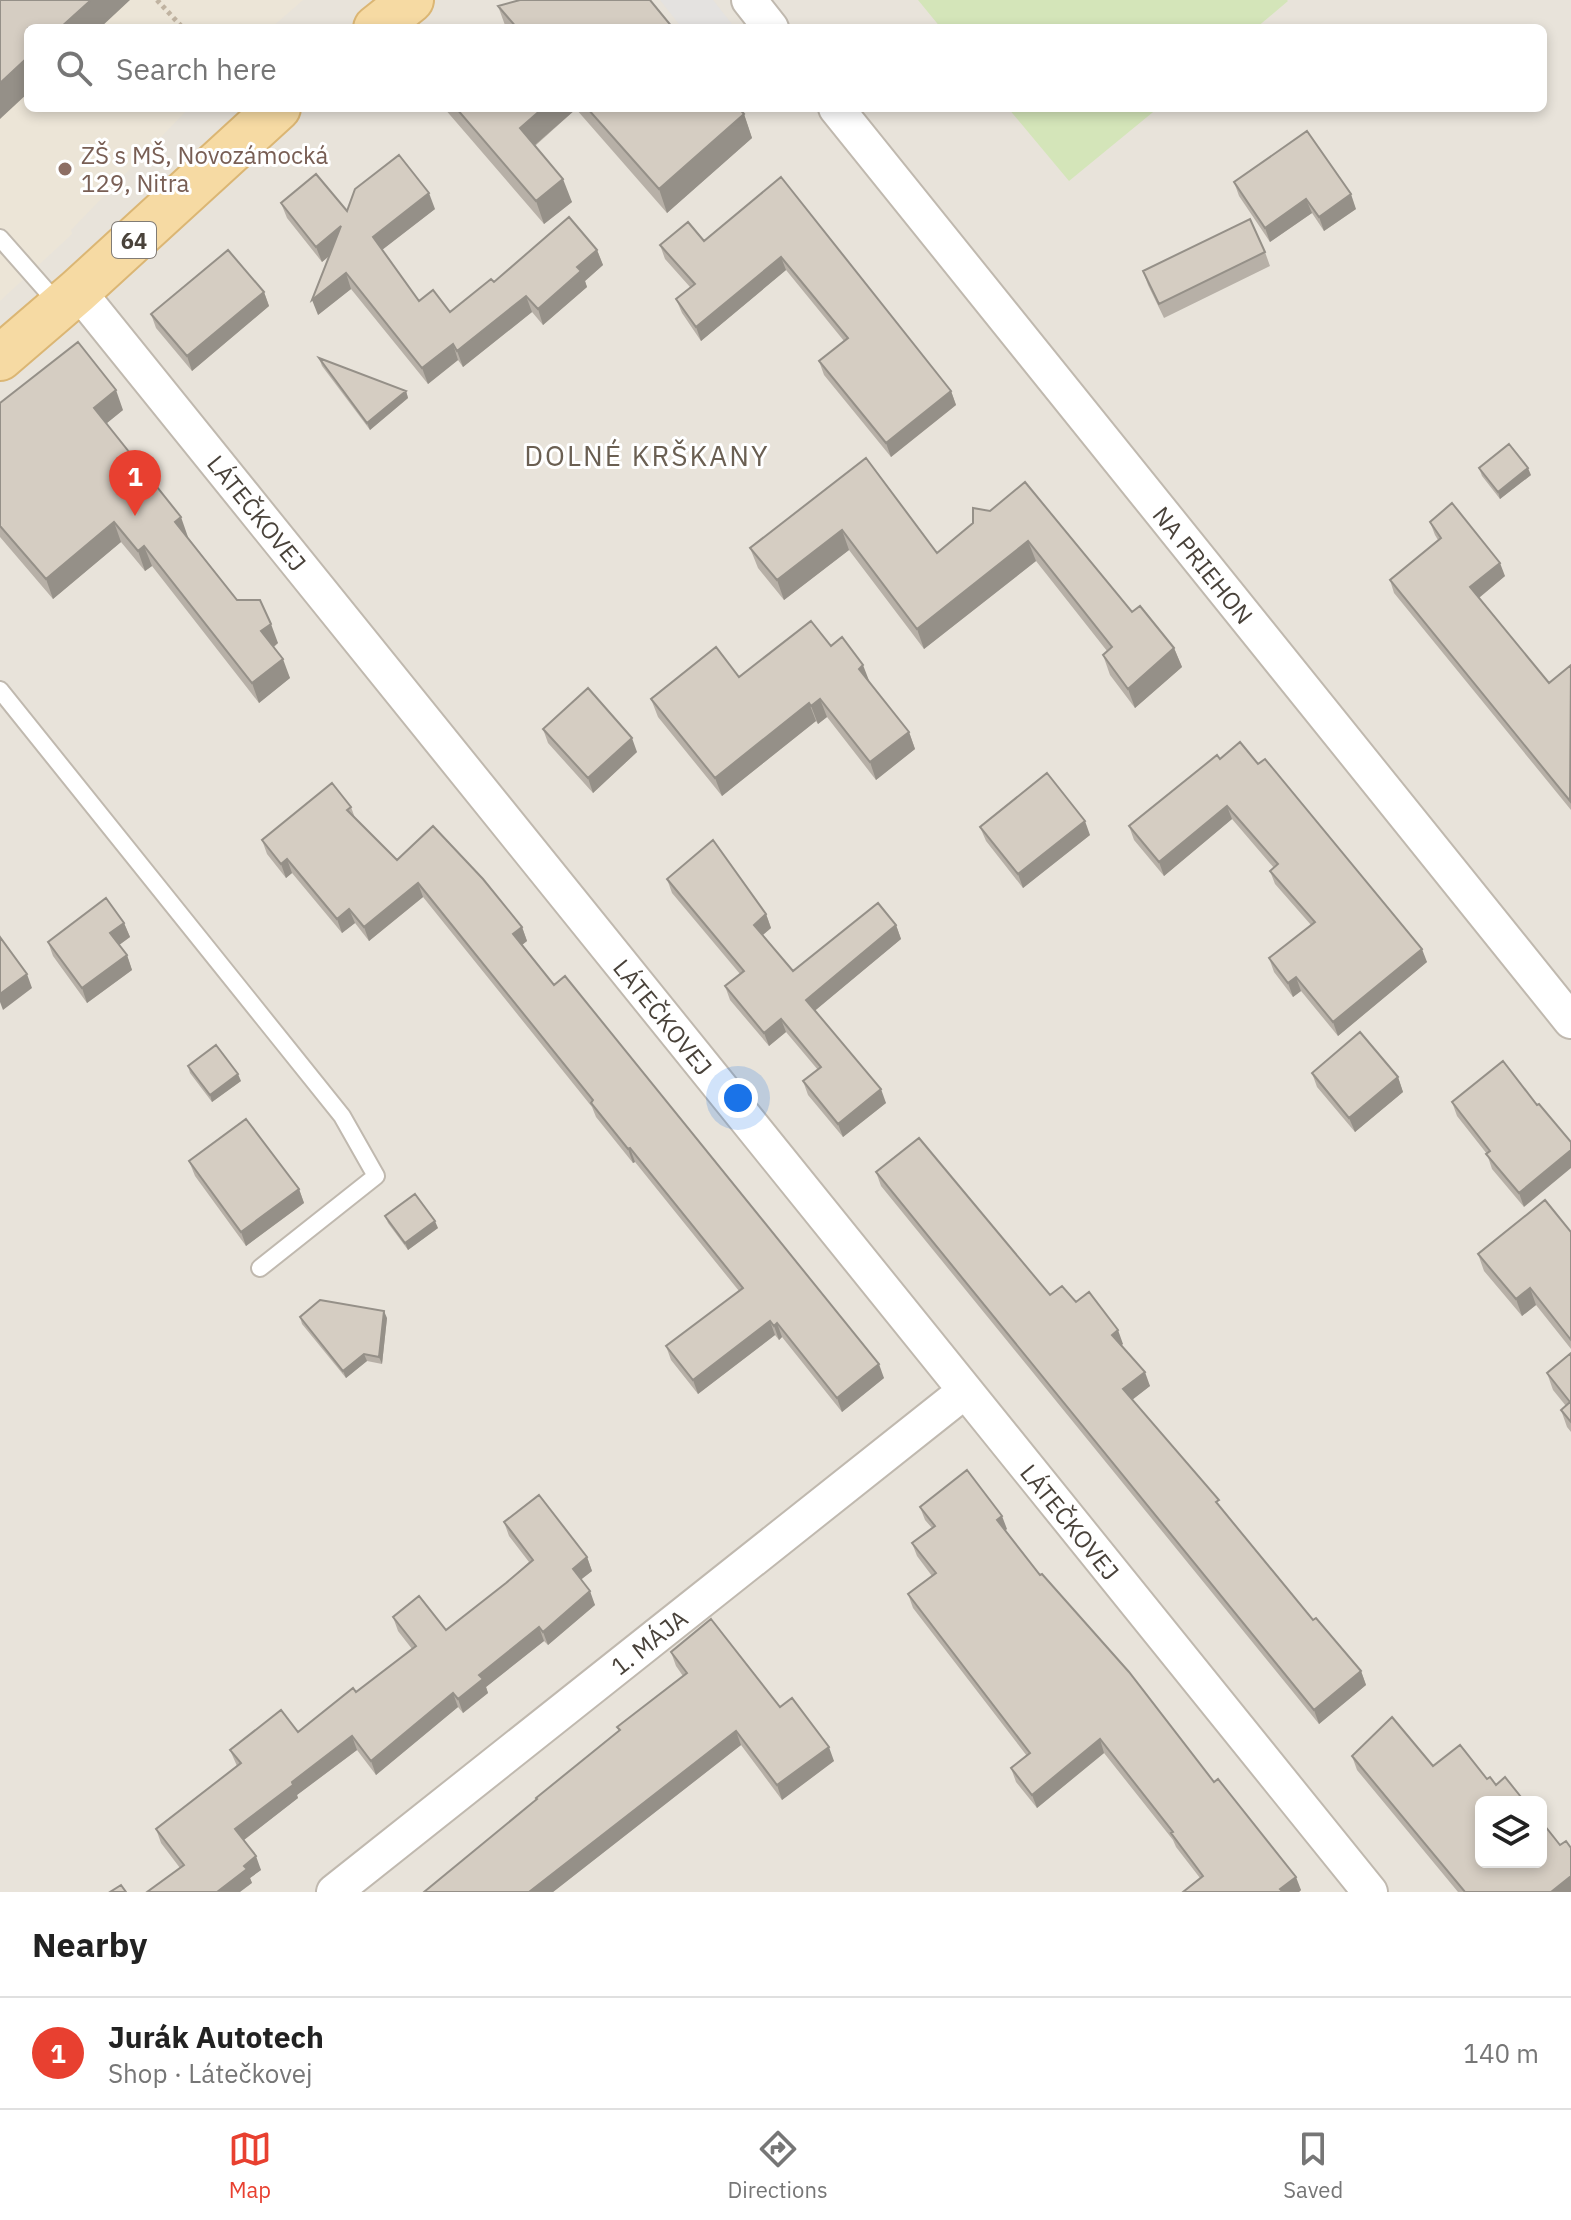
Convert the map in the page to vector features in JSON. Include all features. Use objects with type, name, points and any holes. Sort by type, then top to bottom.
[{"type":"main road","points":[[381,24],[411,0]]},
{"type":"main road","name":"64","points":[[0,358],[274,112]]},
{"type":"street","points":[[749,0],[768,24]]},
{"type":"street","name":"NA PRIEHON","points":[[839,112],[1571,1021]]},
{"type":"street","name":"LÁTEČKOVEJ","points":[[69,299],[965,1391],[1370,1892]]},
{"type":"street","name":"1. MÁJA","points":[[334,1892],[965,1391]]},
{"type":"lane","points":[[0,238],[69,299]]},
{"type":"lane","points":[[0,690],[342,1116],[376,1176],[260,1268]]},
{"type":"path","points":[[157,0],[179,24]]},
{"type":"shaded area","points":[[0,0],[1571,0],[1571,1892],[0,1892]]},
{"type":"shaded area","name":"ZŠ s MŠ, Novozámocká 129, Nitra","points":[[0,0],[303,0],[276,24],[24,24],[24,112],[185,112],[71,230],[72,234],[0,301]]},
{"type":"shaded area","points":[[660,0],[713,0],[732,24],[679,24]]},
{"type":"green space","points":[[918,0],[1288,1],[1261,24],[938,24]]},
{"type":"green space","points":[[1011,112],[1153,112],[1069,181]]},
{"type":"building","points":[[0,0],[91,0],[64,24],[24,24],[24,61],[0,83]]},
{"type":"building","points":[[520,0],[650,0],[670,24],[514,24],[498,6]]},
{"type":"building","points":[[459,112],[538,112],[520,128],[563,179],[536,201]]},
{"type":"building","points":[[591,112],[742,112],[744,114],[659,189]]},
{"type":"building","points":[[1307,131],[1351,194],[1319,217],[1306,199],[1265,228],[1234,182]]},
{"type":"building","points":[[399,155],[429,193],[373,237],[419,301],[433,290],[450,312],[491,279],[494,282],[569,217],[597,250],[577,267],[581,271],[538,309],[526,296],[457,351],[453,344],[422,368],[346,273],[312,300],[341,226],[316,247],[281,203],[316,174],[347,211],[355,189]]},
{"type":"building","points":[[781,177],[951,391],[886,443],[819,361],[848,338],[781,257],[696,327],[676,299],[695,284],[660,245],[688,222],[704,241]]},
{"type":"building","points":[[1250,219],[1265,252],[1159,304],[1143,271]]},
{"type":"building","points":[[228,250],[264,292],[187,356],[151,314]]},
{"type":"building","points":[[78,342],[116,390],[94,408],[181,517],[175,522],[237,600],[260,600],[271,624],[261,631],[283,659],[252,683],[144,546],[138,551],[114,522],[46,579],[0,526],[0,403]]},
{"type":"building","points":[[319,358],[406,391],[367,423]]},
{"type":"building","points":[[1509,444],[1528,468],[1498,492],[1479,468]]},
{"type":"building","points":[[866,458],[937,553],[973,523],[973,508],[990,511],[1025,482],[1132,612],[1140,606],[1174,648],[1128,689],[1103,655],[1112,647],[1028,541],[917,629],[842,530],[777,580],[750,548]]},
{"type":"building","points":[[1452,503],[1500,563],[1470,587],[1549,683],[1571,665],[1570,801],[1390,580],[1441,538],[1430,522]]},
{"type":"building","points":[[811,621],[831,646],[842,637],[863,665],[859,669],[909,732],[870,762],[820,699],[811,706],[809,703],[715,778],[651,699],[716,647],[739,677]]},
{"type":"building","points":[[588,688],[632,738],[588,778],[543,729]]},
{"type":"building","points":[[1240,742],[1258,764],[1265,759],[1422,949],[1333,1022],[1296,977],[1288,983],[1269,958],[1315,922],[1270,871],[1278,864],[1227,806],[1159,862],[1129,826],[1217,755],[1220,759]]},
{"type":"building","points":[[1047,773],[1085,821],[1018,874],[980,827]]},
{"type":"building","points":[[332,783],[351,807],[347,810],[397,860],[433,826],[483,879],[522,927],[513,934],[554,985],[565,976],[879,1364],[837,1398],[777,1323],[774,1326],[770,1321],[693,1380],[666,1346],[743,1288],[591,1103],[593,1100],[418,883],[364,927],[349,909],[337,919],[287,859],[281,864],[262,840]]},
{"type":"building","points":[[713,840],[766,914],[754,925],[793,971],[878,903],[896,925],[806,1000],[881,1089],[838,1124],[803,1081],[821,1067],[781,1019],[764,1033],[725,986],[744,971],[667,879]]},
{"type":"building","points":[[106,898],[124,923],[110,933],[127,955],[82,988],[48,942]]},
{"type":"building","points":[[0,937],[27,974],[0,994]]},
{"type":"building","points":[[1360,1032],[1398,1077],[1349,1118],[1312,1073]]},
{"type":"building","points":[[216,1045],[238,1074],[210,1095],[188,1066]]},
{"type":"building","points":[[1503,1061],[1571,1142],[1571,1150],[1519,1193],[1486,1154],[1490,1151],[1452,1102]]},
{"type":"building","points":[[246,1119],[299,1189],[241,1232],[189,1161]]},
{"type":"building","points":[[919,1138],[1050,1295],[1062,1286],[1076,1302],[1089,1292],[1118,1330],[1112,1335],[1145,1372],[1123,1389],[1219,1500],[1216,1502],[1313,1620],[1316,1618],[1361,1671],[1314,1710],[876,1172]]},
{"type":"building","points":[[415,1194],[435,1221],[405,1243],[385,1216]]},
{"type":"building","points":[[1545,1200],[1571,1232],[1571,1340],[1530,1288],[1516,1299],[1478,1254]]},
{"type":"building","points":[[320,1300],[384,1311],[379,1357],[364,1354],[343,1371],[300,1317]]},
{"type":"building","points":[[1571,1353],[1571,1422],[1561,1410],[1570,1402],[1547,1373]]},
{"type":"building","points":[[967,1470],[1002,1516],[997,1520],[1040,1575],[1129,1672],[1214,1782],[1218,1779],[1296,1877],[1280,1889],[1283,1892],[1183,1892],[1203,1876],[1173,1832],[1100,1739],[1032,1795],[1011,1768],[1030,1753],[908,1594],[936,1573],[912,1543],[935,1526],[920,1507]]},
{"type":"building","points":[[539,1495],[587,1557],[573,1569],[590,1591],[543,1632],[539,1627],[479,1675],[483,1679],[458,1699],[453,1693],[371,1761],[352,1736],[292,1782],[293,1785],[235,1829],[256,1856],[244,1866],[247,1869],[217,1892],[147,1892],[184,1865],[156,1829],[241,1763],[230,1750],[281,1710],[298,1732],[353,1688],[356,1692],[416,1646],[393,1617],[419,1596],[446,1630],[533,1560],[504,1522]]},
{"type":"building","points":[[711,1619],[780,1707],[792,1698],[829,1747],[777,1785],[736,1731],[529,1892],[424,1892],[620,1730],[617,1727],[687,1673],[671,1652]]},
{"type":"building","points":[[1392,1717],[1433,1766],[1460,1745],[1487,1779],[1490,1777],[1496,1785],[1505,1777],[1520,1796],[1475,1796],[1475,1868],[1547,1868],[1547,1829],[1560,1845],[1566,1841],[1571,1848],[1571,1876],[1551,1892],[1465,1892],[1352,1756]]},
{"type":"building","points":[[121,1885],[126,1892],[110,1892]]},
{"type":"place","name":"ZŠ s MŠ, Novozámocká 129, Nitra","points":[[65,169]]},
{"type":"place","name":"Jurák Autotech","points":[[135,516]]},
{"type":"district","name":"DOLNÉ KRŠKANY","points":[[647,455]]}]
